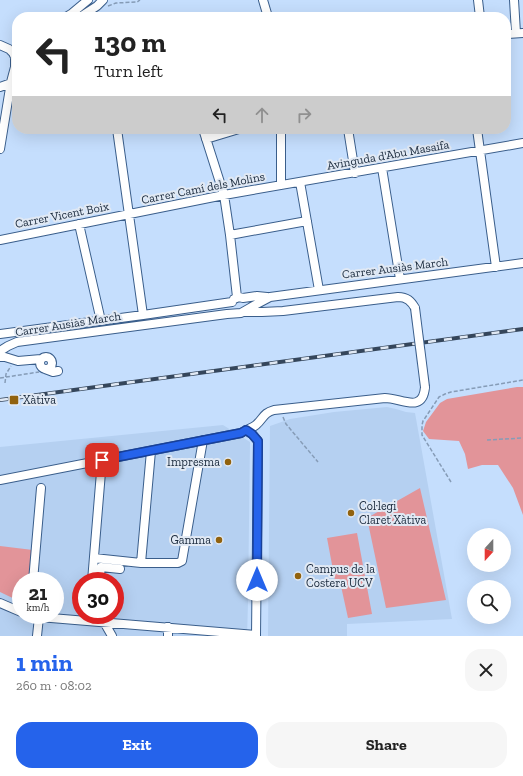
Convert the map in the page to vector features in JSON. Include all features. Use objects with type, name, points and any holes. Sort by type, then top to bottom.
[{"type":"street","points":[[72,12],[88,0]]},
{"type":"street","points":[[263,0],[267,12]]},
{"type":"street","points":[[478,0],[479,12]]},
{"type":"street","points":[[514,0],[519,33]]},
{"type":"street","points":[[88,12],[103,4]]},
{"type":"street","points":[[0,45],[12,51]]},
{"type":"street","points":[[0,87],[12,83]]},
{"type":"street","points":[[0,149],[12,89]]},
{"type":"street","points":[[0,92],[6,98],[8,103]]},
{"type":"street","points":[[118,134],[143,315]]},
{"type":"street","points":[[204,134],[224,195],[238,299],[231,307],[234,312],[242,312],[248,306],[247,302],[238,299]]},
{"type":"street","points":[[206,139],[222,134]]},
{"type":"street","points":[[281,134],[281,185]]},
{"type":"street","points":[[349,134],[354,173]]},
{"type":"street","points":[[478,134],[496,267]]},
{"type":"street","name":"Avinguda d'Abu Masaifa","points":[[281,185],[523,143]]},
{"type":"street","points":[[382,168],[400,279]]},
{"type":"street","points":[[300,182],[319,290]]},
{"type":"street","name":"Carrer Camí dels Molins","points":[[129,214],[281,185]]},
{"type":"street","name":"Carrer Vicent Boix","points":[[0,240],[129,214]]},
{"type":"street","points":[[230,235],[307,221]]},
{"type":"street","points":[[79,224],[101,321]]},
{"type":"street","name":"Carrer Ausiàs March","points":[[242,312],[270,297],[523,263]]},
{"type":"street","name":"Carrer Ausiàs March","points":[[0,334],[143,315],[238,299],[264,296],[270,297]]},
{"type":"street","name":"Carrer Ausiàs March","points":[[0,351],[17,342],[242,312],[283,311],[398,297],[407,298],[410,301],[415,308],[425,387],[424,395],[420,400],[413,403],[406,403],[391,398],[384,398],[279,410]]},
{"type":"street","points":[[0,357],[50,368],[55,364],[47,356],[40,365]]},
{"type":"street","points":[[0,480],[241,433],[254,427],[265,414],[274,410],[279,410]]},
{"type":"street","points":[[124,622],[256,635],[258,441],[246,430]]},
{"type":"street","points":[[94,558],[141,562],[178,563],[182,561],[203,440]]},
{"type":"street","points":[[141,562],[151,450]]},
{"type":"street","points":[[93,572],[102,460]]},
{"type":"street","points":[[34,572],[41,488]]},
{"type":"street","points":[[100,572],[101,567],[120,569]]},
{"type":"street","points":[[0,603],[12,608]]},
{"type":"street","points":[[36,624],[37,636]]},
{"type":"street","points":[[100,624],[112,636]]},
{"type":"street","points":[[168,627],[168,636]]},
{"type":"path","points":[[103,4],[137,2],[140,0]]},
{"type":"path","points":[[5,383],[6,374],[12,364]]},
{"type":"path","points":[[0,378],[38,372],[40,365]]},
{"type":"path","points":[[451,482],[422,434],[423,421],[439,397],[451,392],[523,380]]},
{"type":"path","points":[[279,410],[286,424],[318,462]]},
{"type":"path","points":[[487,440],[523,438]]},
{"type":"shaded area","points":[[523,387],[523,515],[513,488],[498,465],[482,465],[468,469],[465,454],[459,441],[429,439],[423,431],[426,422],[440,403],[447,399]]},
{"type":"shaded area","name":"Col·legi Claret Xàtiva","points":[[387,407],[415,413],[452,619],[347,624],[347,636],[268,636],[270,426],[290,419],[334,412]]},
{"type":"shaded area","points":[[223,425],[250,442],[247,636],[0,636],[0,447]]},
{"type":"shaded area","points":[[420,488],[446,600],[386,608],[367,518]]},
{"type":"shaded area","points":[[357,533],[372,614],[348,618],[341,586],[336,586],[327,538]]},
{"type":"shaded area","points":[[0,546],[33,550],[32,572],[12,572],[12,598],[0,592]]},
{"type":"railway","points":[[0,400],[523,329]]},
{"type":"place","name":"Xàtiva","points":[[14,400]]},
{"type":"place","name":"Impresma","points":[[228,462]]},
{"type":"place","name":"Col·legi Claret Xàtiva","points":[[351,513]]},
{"type":"place","name":"Gamma","points":[[219,540]]},
{"type":"place","name":"Campus de la Costera UCV","points":[[298,576]]},
{"type":"route","points":[[102,460],[241,433],[246,430],[252,434],[258,441],[257,580]]}]
